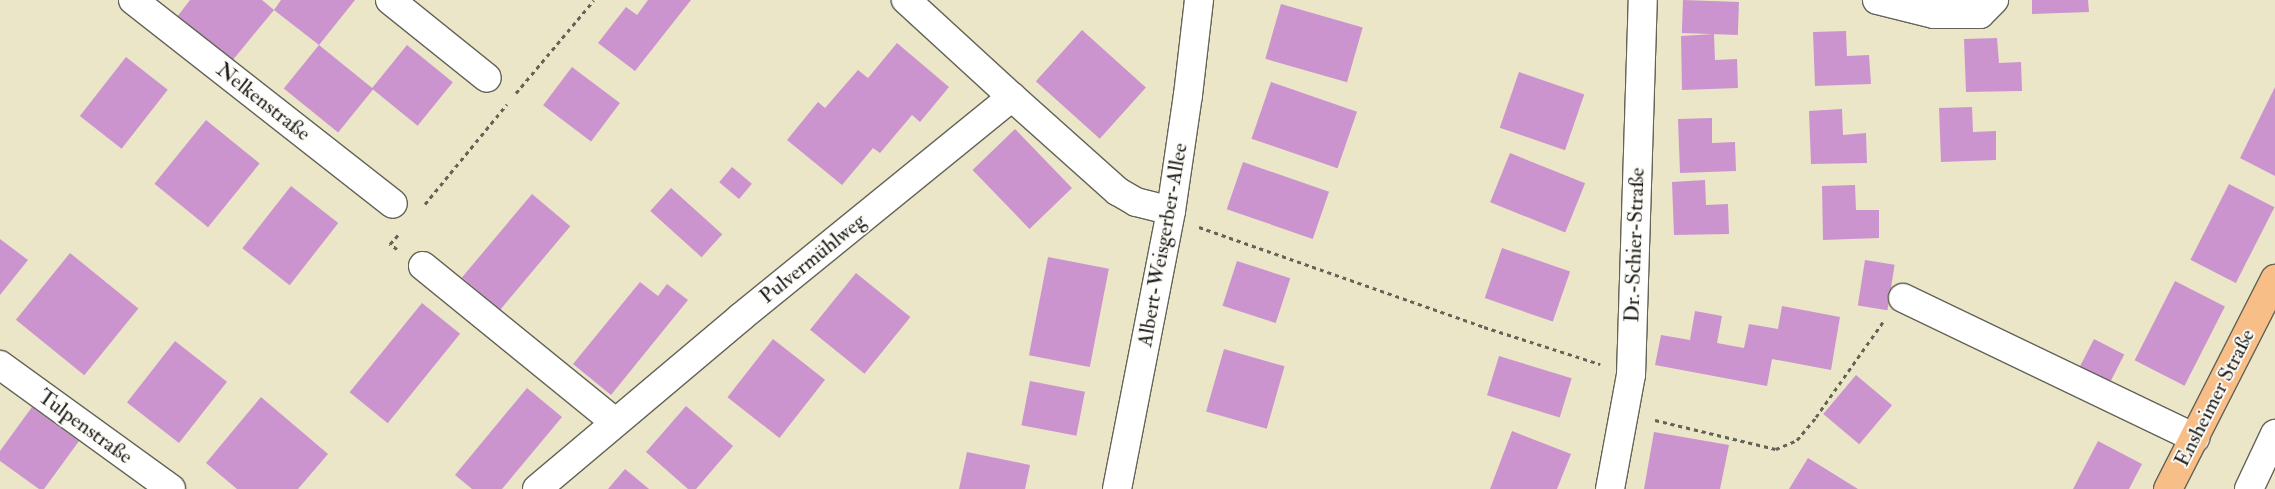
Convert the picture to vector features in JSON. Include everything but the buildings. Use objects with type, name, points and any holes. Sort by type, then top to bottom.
[{"type":"main road","name":"Ensheimer Straße","points":[[2168,489],[2275,279]]},
{"type":"street","name":"Nelkenstraße","points":[[132,0],[393,204]]},
{"type":"street","points":[[390,0],[487,78]]},
{"type":"street","points":[[906,0],[1116,191],[1136,202],[1183,218]]},
{"type":"street","name":"Albert-Weisgerber-Allee","points":[[1117,489],[1183,218],[1188,95],[1198,0]]},
{"type":"street","name":"Dr.-Schier-Straße","points":[[1610,489],[1632,375],[1644,0]]},
{"type":"street","points":[[1877,0],[1934,14],[1980,14],[1994,0]]},
{"type":"street","name":"Pulvermühlweg","points":[[537,489],[614,422],[1012,97]]},
{"type":"street","points":[[423,266],[614,422]]},
{"type":"street","points":[[1902,298],[2195,438]]},
{"type":"street","name":"Tulpenstraße","points":[[0,366],[171,489]]},
{"type":"street","points":[[2249,489],[2275,434]]},
{"type":"path","points":[[421,209],[594,0]]},
{"type":"path","points":[[1183,218],[1484,327],[1632,375]]},
{"type":"path","points":[[1624,412],[1776,449],[1797,440],[1816,417],[1902,298]]}]
